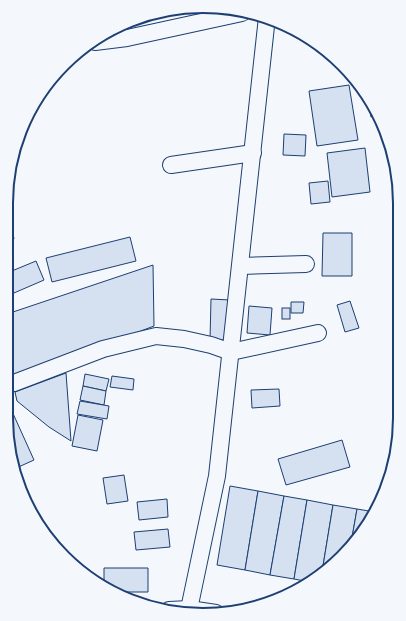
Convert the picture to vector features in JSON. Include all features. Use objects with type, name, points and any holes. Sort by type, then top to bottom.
[{"type":"street","points":[[103,41],[127,38],[231,15]]},
{"type":"street","points":[[189,608],[217,476],[266,24]]},
{"type":"street","points":[[171,165],[253,153]]},
{"type":"street","points":[[241,266],[306,264]]},
{"type":"street","points":[[14,383],[103,349],[156,336],[184,339],[211,345],[231,352],[318,333]]},
{"type":"building","points":[[349,85],[358,140],[317,146],[309,91]]},
{"type":"building","points":[[284,134],[306,135],[305,156],[283,155]]},
{"type":"building","points":[[365,148],[370,192],[332,197],[327,153]]},
{"type":"building","points":[[328,181],[330,202],[311,204],[309,183]]},
{"type":"building","points":[[323,233],[352,233],[352,276],[322,276]]},
{"type":"building","points":[[130,237],[136,261],[52,282],[46,258]]},
{"type":"building","points":[[36,261],[44,280],[13,293],[13,271]]},
{"type":"building","points":[[153,265],[154,326],[13,379],[13,312]]},
{"type":"building","points":[[211,299],[230,300],[229,340],[210,340]]},
{"type":"building","points":[[350,301],[359,328],[345,332],[337,305]]},
{"type":"building","points":[[291,302],[304,302],[303,313],[291,313]]},
{"type":"building","points":[[249,306],[272,308],[270,335],[247,333]]},
{"type":"building","points":[[282,308],[290,308],[290,319],[282,319]]},
{"type":"building","points":[[66,373],[71,441],[49,427],[17,401],[15,392]]},
{"type":"building","points":[[85,374],[109,379],[106,391],[83,386]]},
{"type":"building","points":[[112,376],[134,379],[133,390],[110,387]]},
{"type":"building","points":[[83,386],[106,391],[104,405],[80,400]]},
{"type":"building","points":[[279,389],[280,406],[252,408],[251,390]]},
{"type":"building","points":[[80,401],[109,406],[107,419],[77,414]]},
{"type":"building","points":[[13,414],[34,460],[19,467],[13,430]]},
{"type":"building","points":[[78,415],[103,420],[97,451],[72,446]]},
{"type":"building","points":[[342,440],[350,467],[286,485],[278,459]]},
{"type":"building","points":[[124,475],[128,501],[107,504],[103,478]]},
{"type":"building","points":[[230,486],[258,491],[245,570],[217,565]]},
{"type":"building","points":[[258,491],[284,496],[270,575],[245,570]]},
{"type":"building","points":[[284,496],[307,500],[294,579],[270,575]]},
{"type":"building","points":[[167,499],[168,517],[139,520],[137,502]]},
{"type":"building","points":[[307,500],[333,505],[323,565],[302,580],[294,579]]},
{"type":"building","points":[[333,505],[357,509],[352,536],[323,565]]},
{"type":"building","points":[[357,509],[369,511],[361,524],[352,536]]},
{"type":"building","points":[[168,529],[170,547],[136,550],[134,532]]},
{"type":"building","points":[[104,568],[148,568],[148,592],[126,592],[104,580]]}]
